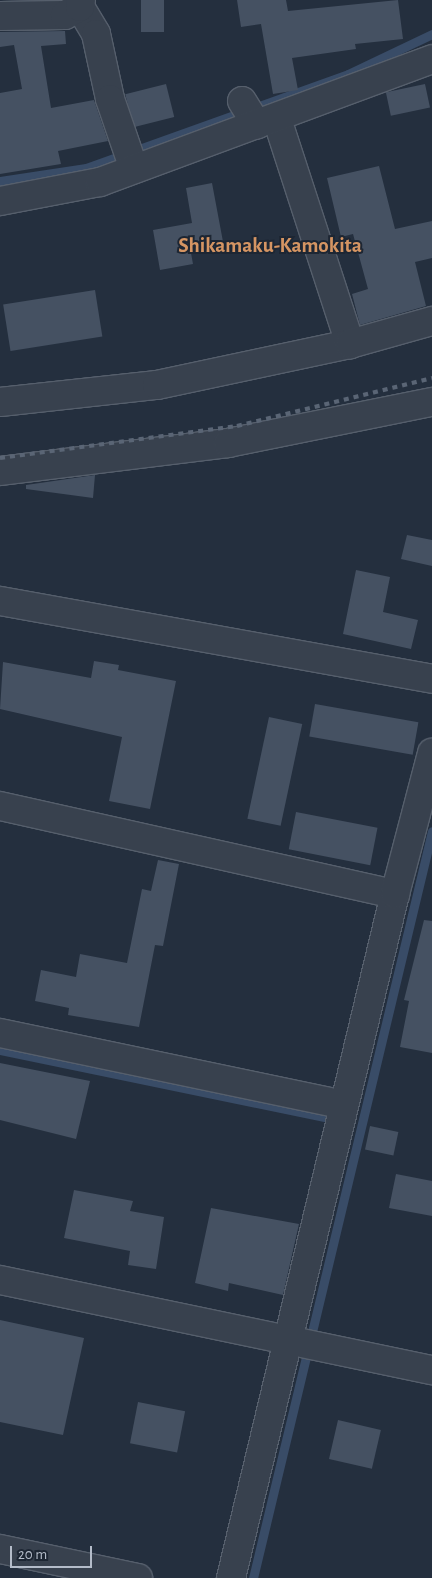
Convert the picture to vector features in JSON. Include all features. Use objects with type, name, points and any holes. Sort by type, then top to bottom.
[{"type":"street","points":[[0,16],[65,15],[80,4],[96,34],[124,144],[134,169]]},
{"type":"street","points":[[0,200],[100,182],[267,122],[432,59]]},
{"type":"street","points":[[242,101],[267,122],[350,344]]},
{"type":"street","points":[[0,402],[157,385],[350,344],[432,321]]},
{"type":"street","points":[[0,471],[228,443],[432,402]]},
{"type":"street","points":[[0,601],[432,679]]},
{"type":"street","points":[[231,1578],[395,894],[432,753]]},
{"type":"street","points":[[0,806],[395,894]]},
{"type":"street","points":[[0,1032],[344,1105]]},
{"type":"street","points":[[0,1280],[432,1370]]},
{"type":"street","points":[[0,1549],[138,1578]]},
{"type":"building","points":[[141,0],[164,0],[164,32],[141,32]]},
{"type":"building","points":[[237,0],[286,0],[288,11],[398,0],[403,39],[355,44],[356,49],[292,58],[298,90],[273,94],[261,24],[241,27]]},
{"type":"building","points":[[65,31],[66,44],[41,46],[51,108],[94,100],[108,141],[58,151],[61,164],[0,174],[0,93],[22,89],[14,45],[0,47],[0,32]]},
{"type":"building","points":[[166,84],[174,117],[133,127],[125,94]]},
{"type":"building","points":[[425,84],[430,107],[391,116],[386,92]]},
{"type":"building","points":[[379,166],[395,229],[432,221],[432,258],[415,262],[426,306],[360,325],[352,294],[368,289],[353,234],[341,237],[327,178]]},
{"type":"building","points":[[212,183],[224,247],[191,253],[193,264],[160,270],[153,230],[192,223],[186,188]]},
{"type":"building","points":[[95,290],[102,336],[10,351],[3,305]]},
{"type":"building","points":[[95,475],[93,498],[26,489],[26,485]]},
{"type":"building","points":[[407,535],[432,540],[432,566],[401,559]]},
{"type":"building","points":[[356,570],[390,577],[383,612],[418,620],[411,649],[343,634]]},
{"type":"building","points":[[94,661],[119,665],[118,670],[176,681],[150,809],[109,801],[122,737],[0,709],[3,662],[91,678]]},
{"type":"building","points":[[315,704],[418,722],[413,755],[309,736]]},
{"type":"building","points":[[269,717],[302,724],[281,826],[247,819]]},
{"type":"building","points":[[296,812],[377,828],[370,865],[289,849]]},
{"type":"building","points":[[158,860],[179,864],[163,946],[155,945],[139,1027],[68,1015],[69,1008],[35,1001],[41,970],[76,977],[80,954],[127,963],[142,889],[151,891]]},
{"type":"building","points":[[424,920],[432,921],[432,1053],[400,1047],[409,1001],[404,1000]]},
{"type":"building","points":[[0,1063],[90,1081],[76,1139],[0,1120]]},
{"type":"building","points":[[370,1126],[398,1132],[393,1156],[365,1149]]},
{"type":"building","points":[[396,1174],[432,1181],[432,1216],[389,1208]]},
{"type":"building","points":[[74,1190],[133,1201],[130,1211],[164,1217],[156,1269],[128,1265],[130,1251],[64,1238]]},
{"type":"building","points":[[211,1208],[299,1224],[283,1295],[229,1283],[228,1291],[195,1283]]},
{"type":"building","points":[[0,1320],[84,1338],[63,1435],[0,1422]]},
{"type":"building","points":[[138,1402],[185,1411],[177,1452],[130,1443]]},
{"type":"building","points":[[338,1420],[381,1430],[372,1469],[329,1459]]},
{"type":"waterway","points":[[0,181],[86,168],[348,74],[432,34]]},
{"type":"waterway","points":[[253,1578],[432,831]]},
{"type":"waterway","points":[[0,1050],[338,1120]]},
{"type":"railway","points":[[0,458],[237,426],[432,378]]},
{"type":"district","name":"Shikamaku-Kamokita","points":[[270,246]]}]
